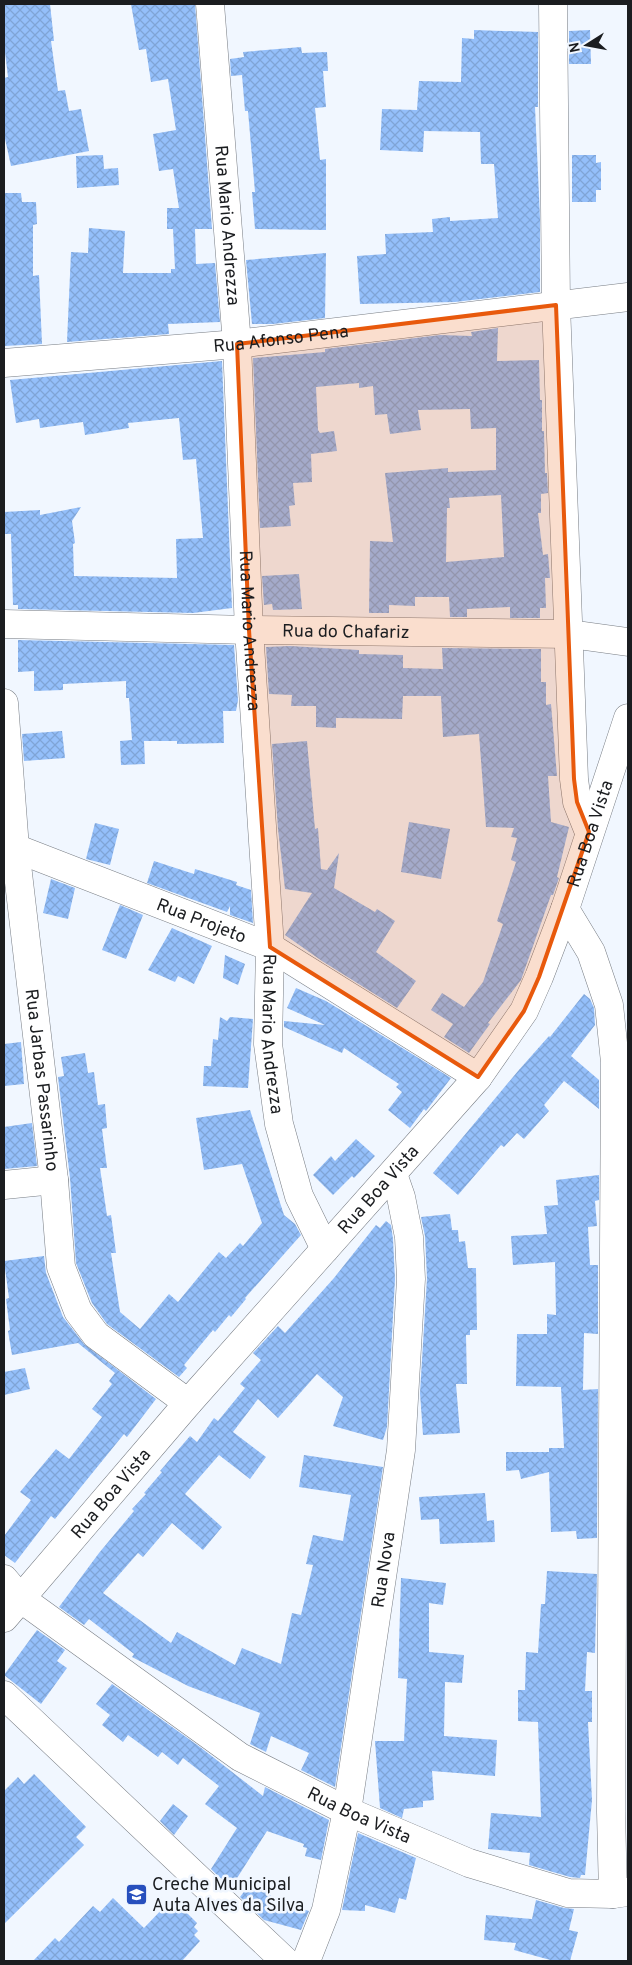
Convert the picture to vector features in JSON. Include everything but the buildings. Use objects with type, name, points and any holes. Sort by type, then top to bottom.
[{"type":"street","name":"Rua Mario Andrezza","points":[[210,4],[237,344],[249,630],[270,947],[268,1044],[279,1124],[299,1196],[325,1249]]},
{"type":"street","points":[[553,4],[556,305],[570,634],[574,779],[577,802],[589,832]]},
{"type":"street","name":"Rua Afonso Pena","points":[[4,363],[237,344],[628,297]]},
{"type":"street","name":"Rua do Chafariz","points":[[4,624],[249,630],[570,634],[628,642]]},
{"type":"street","name":"Rua Jarbas Passarinho","points":[[4,703],[15,848],[54,1180],[61,1267],[78,1311],[96,1335],[188,1403]]},
{"type":"street","name":"Rua Boa Vista","points":[[621,1893],[568,1893],[469,1863],[347,1811],[240,1757],[9,1598],[188,1403],[478,1077],[524,1011],[540,977],[565,909],[628,718]]},
{"type":"street","name":"Rua Projeto","points":[[15,848],[270,947],[478,1077]]},
{"type":"street","points":[[565,909],[591,952],[609,1005],[615,1062],[611,1812],[621,1893]]},
{"type":"street","name":"Rua Nova","points":[[306,1961],[326,1910],[347,1811],[401,1450],[411,1279],[409,1236],[401,1197],[393,1174]]},
{"type":"street","points":[[4,1185],[54,1180]]},
{"type":"street","points":[[4,1695],[285,1961]]},
{"type":"highlighted area","points":[[556,305],[574,779],[577,802],[589,832],[539,977],[524,1011],[478,1077],[270,947],[249,630],[237,344]]},
{"type":"place","name":"Creche Municipal Auta Alves da Silva","points":[[136,1894]]}]
